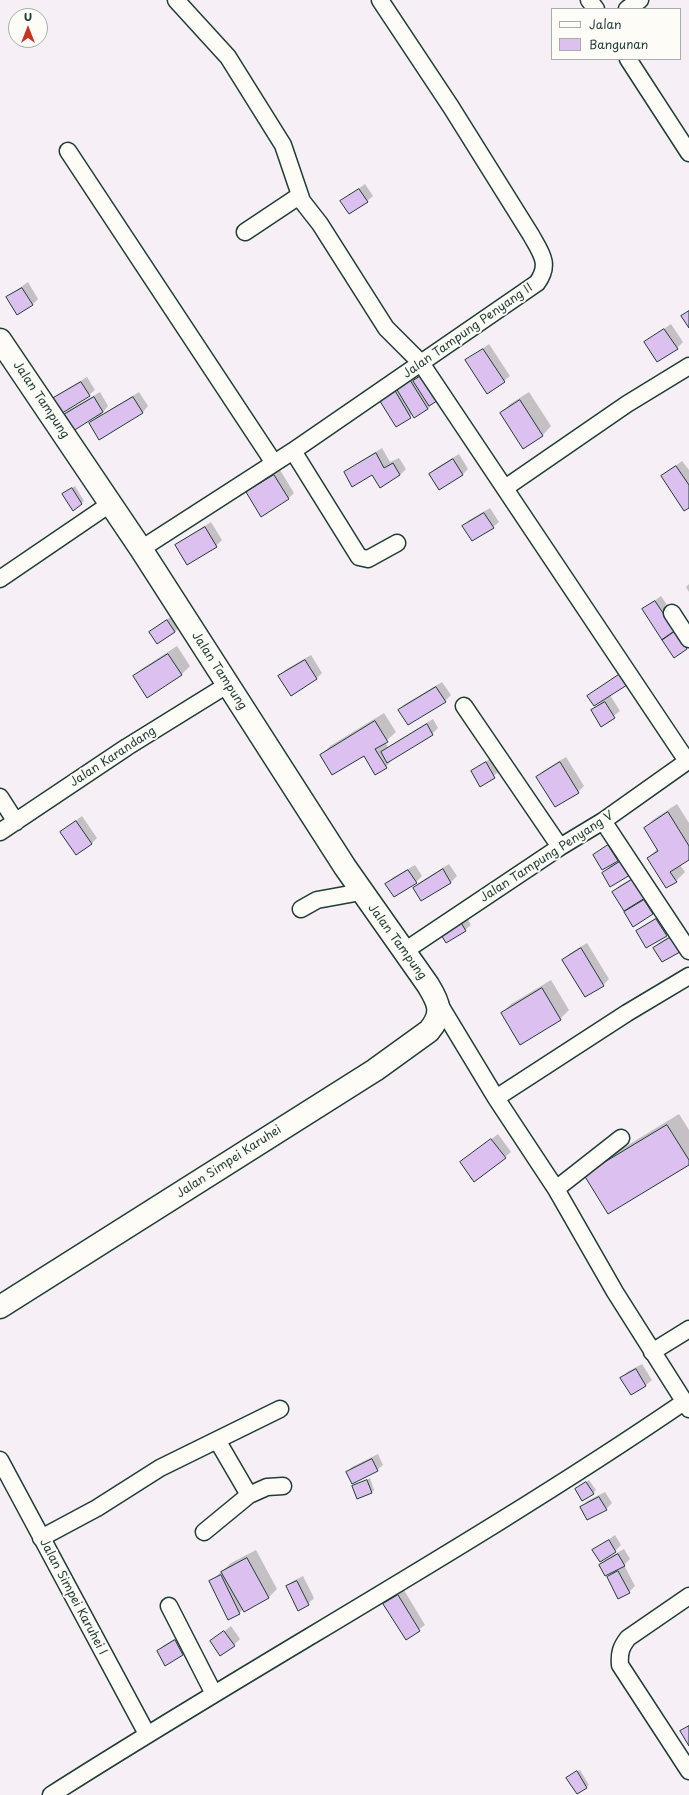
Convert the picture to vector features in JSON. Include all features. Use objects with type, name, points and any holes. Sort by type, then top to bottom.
[{"type":"main road","name":"Jalan Tampung","points":[[0,340],[141,549],[227,685],[362,892],[403,952],[428,985],[438,1002]]},
{"type":"main road","name":"Jalan Simpei Karuhei","points":[[0,1307],[394,1057],[429,1032],[437,1017],[438,1002]]},
{"type":"street","points":[[176,0],[228,57],[279,138],[286,152],[300,196],[320,224],[386,328],[421,363],[688,760]]},
{"type":"street","name":"Jalan Tampung Penyang II","points":[[141,549],[293,451],[537,283],[544,274],[545,266],[542,254],[452,107],[380,0]]},
{"type":"street","points":[[589,0],[595,8]]},
{"type":"street","points":[[628,8],[640,0]]},
{"type":"street","points":[[629,60],[662,114],[689,153]]},
{"type":"street","points":[[68,152],[274,463]]},
{"type":"street","points":[[245,232],[300,196]]},
{"type":"street","points":[[505,488],[627,404],[689,366]]},
{"type":"street","points":[[293,451],[359,557],[368,558],[397,543]]},
{"type":"street","points":[[0,579],[110,504]]},
{"type":"street","points":[[672,613],[689,639]]},
{"type":"street","name":"Jalan Karandang","points":[[0,832],[127,747],[227,685]]},
{"type":"street","points":[[464,706],[560,847]]},
{"type":"street","name":"Jalan Tampung Penyang V","points":[[403,952],[560,847],[603,821],[688,760]]},
{"type":"street","points":[[0,796],[16,822]]},
{"type":"street","points":[[603,821],[689,951]]},
{"type":"street","points":[[301,908],[317,900],[362,892]]},
{"type":"street","points":[[496,1098],[627,1013],[689,976]]},
{"type":"street","points":[[51,1795],[148,1734],[533,1502],[686,1406],[615,1292],[556,1189],[496,1098],[438,1002]]},
{"type":"street","points":[[556,1189],[621,1138]]},
{"type":"street","points":[[652,1352],[689,1329]]},
{"type":"street","points":[[41,1538],[97,1508],[160,1468],[280,1409]]},
{"type":"street","points":[[216,1440],[249,1495]]},
{"type":"street","name":"Jalan Simpei Karuhei I","points":[[0,1460],[148,1734]]},
{"type":"street","points":[[204,1532],[249,1495],[267,1487],[283,1486]]},
{"type":"street","points":[[689,1596],[628,1638],[622,1645],[619,1655],[620,1664],[689,1771]]},
{"type":"street","points":[[170,1606],[214,1694]]},
{"type":"building","points":[[359,189],[368,202],[349,214],[340,201]]},
{"type":"building","points":[[22,288],[33,305],[17,315],[6,297]]},
{"type":"building","points":[[689,311],[689,328],[681,316]]},
{"type":"building","points":[[664,329],[678,349],[657,362],[644,342]]},
{"type":"building","points":[[483,349],[505,382],[487,394],[465,360]]},
{"type":"building","points":[[424,374],[440,399],[429,406],[413,381]]},
{"type":"building","points":[[410,380],[428,409],[414,418],[396,388]]},
{"type":"building","points":[[81,382],[90,396],[59,415],[50,400]]},
{"type":"building","points":[[394,389],[411,418],[396,427],[378,398]]},
{"type":"building","points":[[94,397],[103,412],[70,433],[60,417]]},
{"type":"building","points":[[133,397],[143,413],[99,440],[89,423]]},
{"type":"building","points":[[520,400],[543,436],[523,449],[500,413]]},
{"type":"building","points":[[376,453],[384,468],[393,463],[400,475],[380,488],[372,475],[352,487],[344,472]]},
{"type":"building","points":[[453,459],[463,475],[439,490],[429,474]]},
{"type":"building","points":[[676,466],[689,485],[689,508],[684,511],[661,476]]},
{"type":"building","points":[[274,475],[289,499],[261,517],[246,492]]},
{"type":"building","points":[[72,488],[82,504],[73,511],[62,494]]},
{"type":"building","points":[[484,513],[494,528],[472,541],[462,526]]},
{"type":"building","points":[[205,527],[217,547],[187,565],[175,545]]},
{"type":"building","points":[[655,601],[675,631],[662,640],[642,609]]},
{"type":"building","points":[[167,620],[175,632],[157,644],[149,632]]},
{"type":"building","points":[[675,631],[687,649],[674,658],[662,640]]},
{"type":"building","points":[[168,654],[182,675],[147,698],[133,676]]},
{"type":"building","points":[[305,660],[317,679],[291,696],[278,676]]},
{"type":"building","points":[[620,674],[627,685],[594,706],[587,696]]},
{"type":"building","points":[[436,687],[446,702],[408,725],[398,710]]},
{"type":"building","points":[[605,702],[615,718],[601,727],[591,710]]},
{"type":"building","points":[[375,721],[388,742],[375,749],[387,768],[375,775],[364,756],[332,775],[320,755]]},
{"type":"building","points":[[427,724],[433,735],[387,763],[381,752]]},
{"type":"building","points":[[486,762],[495,778],[480,787],[471,771]]},
{"type":"building","points":[[560,762],[579,793],[555,807],[536,777]]},
{"type":"building","points":[[668,812],[689,846],[689,860],[670,872],[677,882],[666,888],[647,858],[658,851],[644,828]]},
{"type":"building","points":[[76,821],[92,844],[76,855],[60,832]]},
{"type":"building","points":[[608,845],[618,861],[602,870],[593,855]]},
{"type":"building","points":[[621,861],[630,875],[610,887],[602,873]]},
{"type":"building","points":[[443,869],[451,883],[421,901],[413,888]]},
{"type":"building","points":[[408,870],[417,883],[394,897],[385,884]]},
{"type":"building","points":[[633,879],[645,898],[624,911],[612,892]]},
{"type":"building","points":[[644,900],[653,914],[633,927],[624,912]]},
{"type":"building","points":[[656,919],[667,936],[646,948],[636,931]]},
{"type":"building","points":[[460,921],[466,931],[446,943],[440,933]]},
{"type":"building","points":[[671,937],[680,952],[662,962],[653,948]]},
{"type":"building","points":[[581,948],[604,986],[585,997],[562,960]]},
{"type":"building","points":[[542,988],[561,1020],[520,1045],[501,1013]]},
{"type":"building","points":[[667,1125],[689,1160],[689,1165],[608,1214],[584,1175]]},
{"type":"building","points":[[491,1139],[506,1158],[474,1182],[460,1162]]},
{"type":"building","points":[[636,1369],[646,1386],[631,1395],[620,1378]]},
{"type":"building","points":[[372,1459],[378,1471],[352,1484],[346,1472]]},
{"type":"building","points":[[367,1480],[372,1493],[357,1499],[352,1486]]},
{"type":"building","points":[[586,1482],[594,1494],[582,1501],[575,1489]]},
{"type":"building","points":[[599,1497],[607,1510],[587,1520],[580,1507]]},
{"type":"building","points":[[609,1540],[616,1552],[600,1562],[592,1550]]},
{"type":"building","points":[[618,1554],[625,1566],[605,1576],[599,1565]]},
{"type":"building","points":[[247,1558],[269,1598],[244,1612],[221,1572]]},
{"type":"building","points":[[618,1571],[630,1593],[618,1599],[607,1577]]},
{"type":"building","points":[[221,1575],[240,1614],[228,1620],[209,1581]]},
{"type":"building","points":[[297,1581],[309,1605],[298,1611],[286,1586]]},
{"type":"building","points":[[398,1595],[420,1631],[406,1640],[383,1604]]},
{"type":"building","points":[[224,1631],[235,1646],[220,1656],[210,1641]]},
{"type":"building","points":[[175,1640],[183,1655],[165,1666],[157,1651]]},
{"type":"building","points":[[689,1726],[689,1746],[680,1731]]},
{"type":"building","points":[[577,1771],[587,1788],[577,1794],[566,1778]]}]
